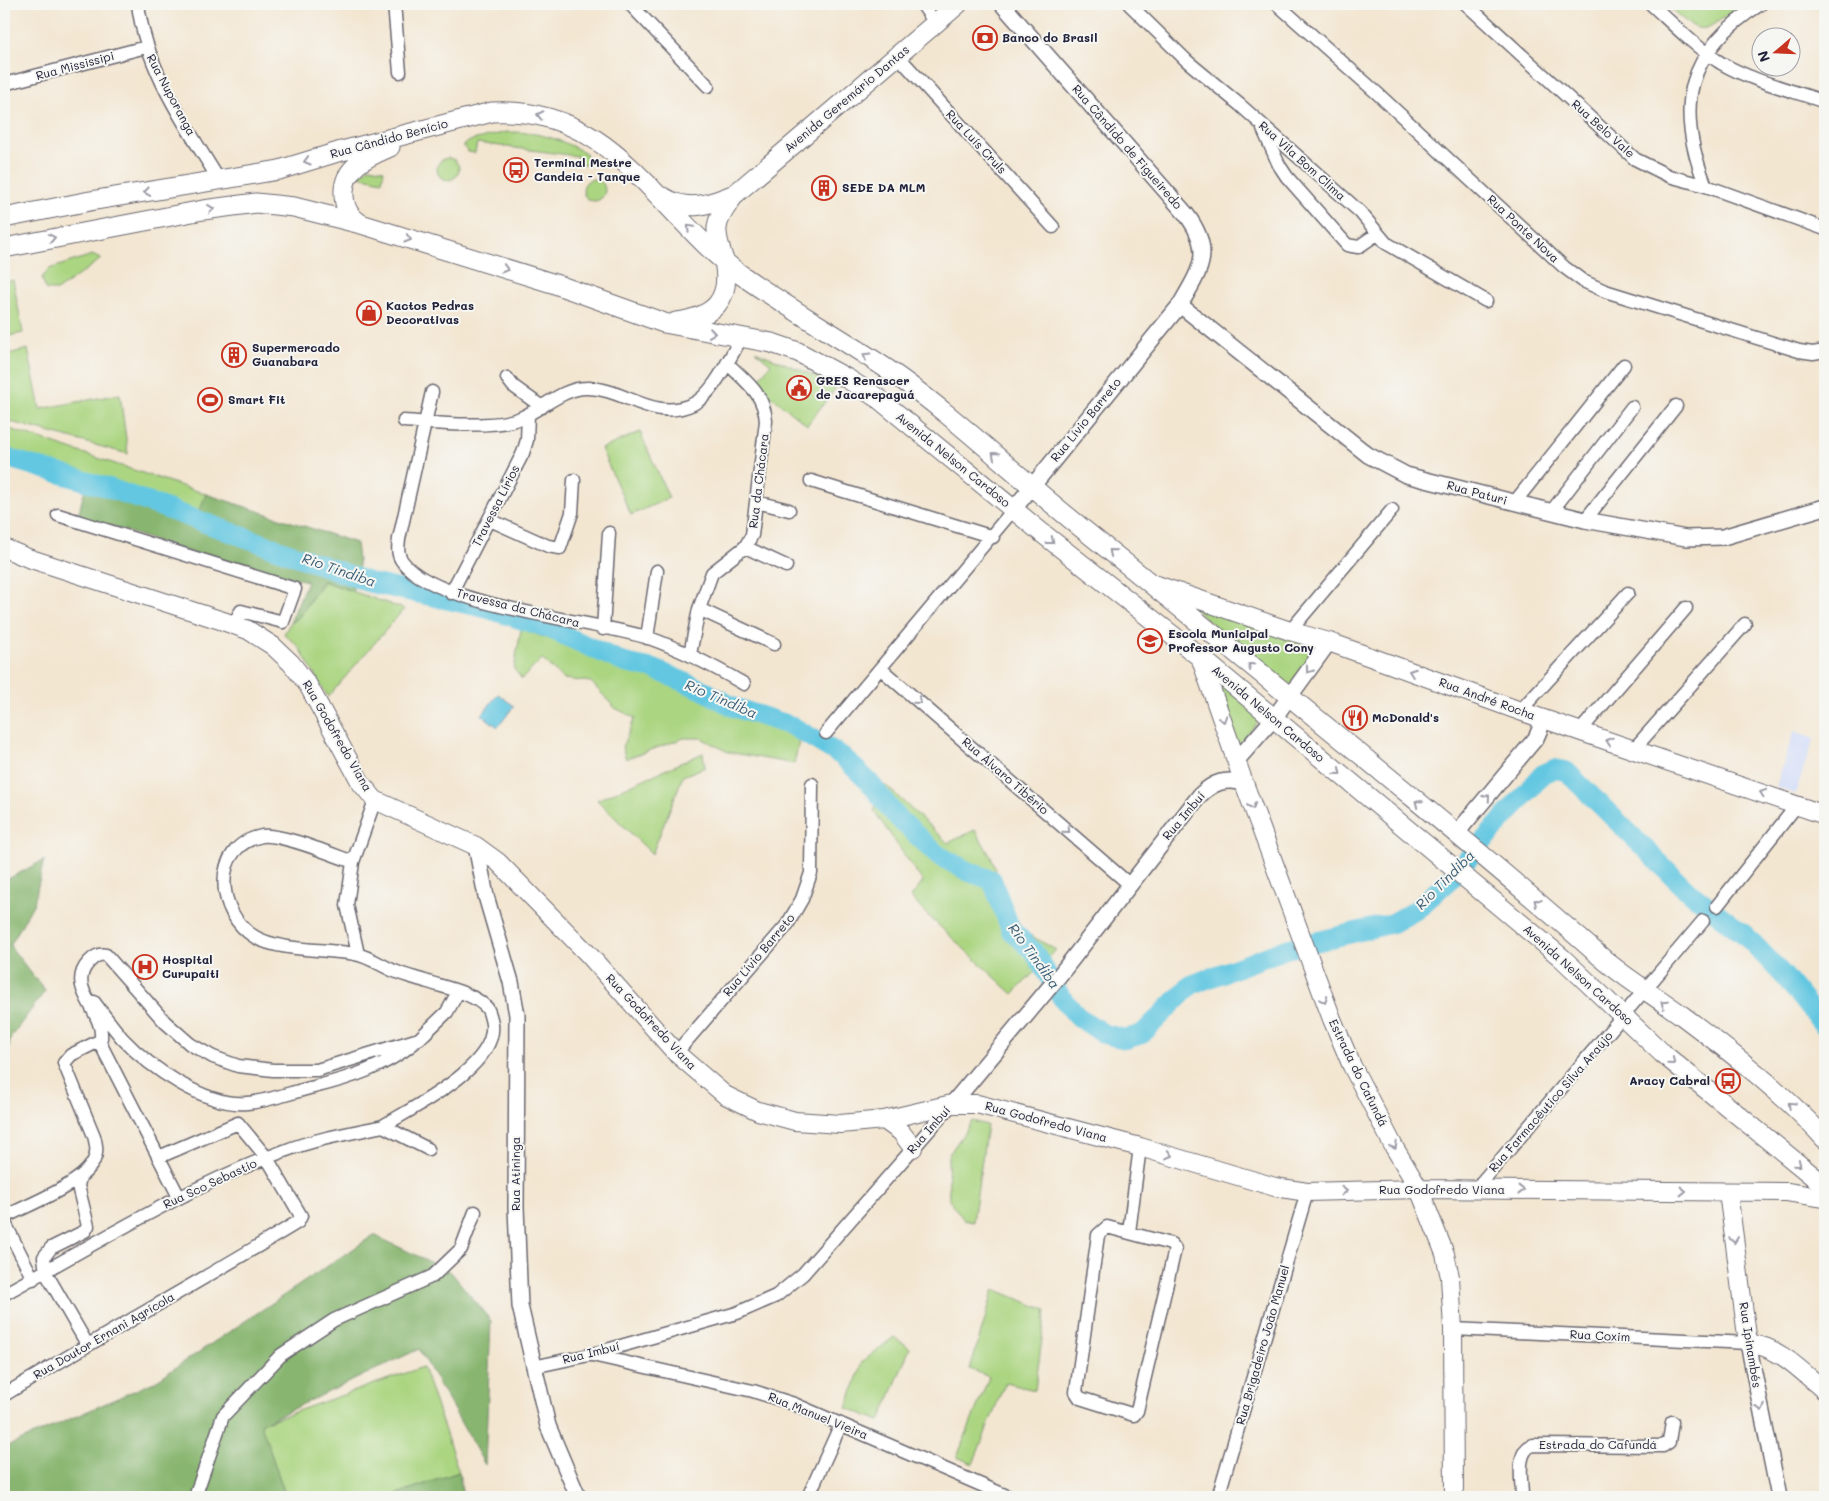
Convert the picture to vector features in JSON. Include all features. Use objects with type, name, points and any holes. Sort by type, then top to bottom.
[{"type":"main road","name":"Avenida Geremário Dantas","points":[[664,323],[698,318],[717,306],[724,291],[724,262],[717,235],[717,226],[722,213],[735,194],[958,4]]},
{"type":"main road","name":"Rua Cândido Benício","points":[[4,218],[90,201],[279,170],[338,152],[492,112],[513,111],[541,114],[564,122],[585,133],[620,158],[724,262]]},
{"type":"main road","points":[[361,224],[352,217],[344,202],[343,186],[351,170],[360,162],[427,129]]},
{"type":"main road","name":"Avenida Geremário Dantas","points":[[653,190],[667,199],[692,207],[708,205],[735,194]]},
{"type":"main road","points":[[4,248],[203,210],[256,203],[294,207],[361,224],[555,284],[664,323]]},
{"type":"main road","name":"Avenida Nelson Cardoso","points":[[724,262],[803,317],[891,372],[977,439],[1456,834],[1616,971],[1687,1019],[1782,1096],[1825,1139]]},
{"type":"main road","name":"Avenida Nelson Cardoso","points":[[664,323],[772,343],[798,352],[848,379],[878,399],[1014,510],[1200,657],[1458,870],[1562,958],[1662,1053],[1825,1186]]},
{"type":"main road","name":"Rua Godofredo Viana","points":[[4,548],[28,558],[239,626],[273,646],[302,677],[361,783],[375,800],[476,846],[498,862],[589,955],[676,1053],[725,1095],[758,1111],[795,1121],[840,1124],[884,1120],[952,1104],[977,1104],[1140,1147],[1275,1187],[1307,1192],[1419,1189],[1793,1192],[1825,1198]]},
{"type":"main road","name":"Rua André Rocha","points":[[1150,583],[1290,631],[1329,642],[1540,718],[1825,815]]},
{"type":"main road","name":"Estrada do Cafundá","points":[[1200,657],[1306,954],[1352,1066],[1419,1189],[1445,1254],[1450,1277],[1453,1329],[1454,1497]]},
{"type":"main road","points":[[884,1120],[901,1132],[913,1148]]},
{"type":"main road","name":"Rua Ipinambés","points":[[1728,1192],[1748,1343]]},
{"type":"main road","points":[[1748,1343],[1763,1345],[1779,1352],[1825,1391]]},
{"type":"street","name":"Rua Nuporanga","points":[[138,4],[146,47],[164,86],[219,180]]},
{"type":"street","points":[[394,4],[400,72]]},
{"type":"street","points":[[630,4],[708,86]]},
{"type":"street","points":[[922,4],[936,24]]},
{"type":"street","name":"Rua Cândido de Figueiredo","points":[[1002,4],[1196,227],[1202,245],[1203,258],[1199,272],[1180,305]]},
{"type":"street","name":"Rua Vila Bom Clima","points":[[1129,4],[1187,61],[1228,94],[1360,212],[1377,234],[1395,250],[1486,301]]},
{"type":"street","name":"Rua Ponte Nova","points":[[1277,4],[1378,94],[1564,267],[1583,281],[1605,291],[1799,352],[1813,353],[1825,351]]},
{"type":"street","name":"Rua Belo Vale","points":[[1466,4],[1635,158],[1669,176],[1706,186],[1825,230]]},
{"type":"street","points":[[1651,4],[1708,53],[1738,71],[1825,102]]},
{"type":"street","points":[[1706,186],[1697,161],[1688,120],[1689,96],[1696,74],[1708,53],[1743,15],[1761,4]]},
{"type":"street","name":"Rua Mississipi","points":[[4,84],[146,47]]},
{"type":"street","name":"Rua Luís Cruls","points":[[898,56],[1054,227]]},
{"type":"street","points":[[1262,126],[1279,165],[1287,177],[1347,244],[1358,247],[1377,234]]},
{"type":"street","name":"Rua Lívio Barreto","points":[[826,733],[993,537],[1032,486],[1180,305]]},
{"type":"street","name":"Rua Paturi","points":[[1180,305],[1368,455],[1406,475],[1585,520],[1686,538],[1724,537],[1825,507]]},
{"type":"street","points":[[404,421],[426,423],[500,423],[528,415],[584,387],[602,390],[646,407],[661,409],[686,406],[702,398],[742,337]]},
{"type":"street","name":"Rua da Chácara","points":[[726,363],[760,396],[765,408],[766,421],[757,502],[752,535],[745,547]]},
{"type":"street","points":[[1514,503],[1624,365]]},
{"type":"street","points":[[507,378],[513,386],[542,407]]},
{"type":"street","name":"Travessa da Chácara","points":[[432,392],[398,547],[402,562],[411,570],[451,593],[647,638],[690,654],[744,684]]},
{"type":"street","points":[[1585,520],[1676,406]]},
{"type":"street","points":[[1551,512],[1632,407]]},
{"type":"street","name":"Travessa Lírios","points":[[451,593],[523,453],[527,440],[528,415]]},
{"type":"street","points":[[490,520],[548,546],[560,548],[572,513],[574,480]]},
{"type":"street","points":[[811,481],[993,537]]},
{"type":"street","points":[[757,502],[789,510]]},
{"type":"street","points":[[1290,631],[1392,510]]},
{"type":"street","points":[[58,515],[295,589],[283,622],[241,611],[238,616],[239,626]]},
{"type":"street","points":[[603,629],[609,533]]},
{"type":"street","points":[[690,654],[700,609],[712,573],[745,547],[786,566]]},
{"type":"street","points":[[647,638],[657,571]]},
{"type":"street","points":[[1520,711],[1628,593]]},
{"type":"street","points":[[1580,731],[1686,608]]},
{"type":"street","points":[[700,609],[774,644]]},
{"type":"street","points":[[1634,749],[1745,624]]},
{"type":"street","points":[[1237,760],[1274,718],[1329,642]]},
{"type":"street","name":"Rua Álvaro Tibério","points":[[881,669],[1129,884]]},
{"type":"street","points":[[1456,834],[1536,738],[1540,729],[1540,718]]},
{"type":"street","name":"Rua Imbuí","points":[[533,1367],[589,1355],[737,1313],[776,1296],[803,1274],[952,1104],[1059,976],[1129,884],[1209,787],[1225,780],[1244,784]]},
{"type":"street","name":"Rua Lívio Barreto","points":[[676,1053],[787,925],[802,900],[811,873],[812,784]]},
{"type":"street","points":[[358,954],[347,906],[353,862],[375,800]]},
{"type":"street","points":[[1717,906],[1797,805]]},
{"type":"street","points":[[82,986],[123,1038],[155,1067],[208,1098],[223,1102],[247,1103],[339,1080],[395,1058],[419,1039],[447,1012],[458,992],[397,972],[358,954],[286,946],[256,938],[238,923],[226,902],[224,876],[231,856],[246,841],[264,836],[280,838],[353,862]]},
{"type":"street","name":"Rua Atininga","points":[[476,846],[486,896],[511,982],[517,1015],[516,1207],[520,1296],[533,1367],[548,1426],[578,1497]]},
{"type":"street","name":"Rua Farmacêutico Silva Araújo","points":[[1475,1190],[1703,921]]},
{"type":"street","points":[[179,1197],[99,1042],[102,1033],[82,986],[80,973],[98,955],[106,955],[165,1022],[190,1044],[213,1057],[238,1066],[273,1070],[317,1070],[419,1039]]},
{"type":"street","name":"Rua Sco Sebastio","points":[[4,1294],[46,1273],[179,1197],[285,1150],[383,1126],[452,1083],[481,1057],[491,1040],[493,1024],[488,1010],[477,1000],[458,992]]},
{"type":"street","points":[[33,1278],[4,1220],[6,1217],[80,1177],[95,1159],[97,1148],[94,1136],[64,1063],[71,1055],[99,1042]]},
{"type":"street","name":"Rua Doutor Ernani Agrícola","points":[[4,1395],[87,1344],[206,1278],[298,1222],[301,1216],[300,1210],[267,1158],[241,1125],[235,1123],[159,1157]]},
{"type":"street","points":[[383,1126],[404,1135],[428,1149]]},
{"type":"street","points":[[1129,1232],[1140,1147]]},
{"type":"street","points":[[80,1177],[78,1186],[88,1226],[86,1231],[46,1252],[44,1257],[46,1273],[87,1344]]},
{"type":"street","name":"Rua Brigadeiro João Manuel","points":[[1218,1497],[1307,1192]]},
{"type":"street","points":[[197,1497],[197,1491],[224,1416],[281,1355],[334,1320],[433,1276],[461,1248],[475,1212]]},
{"type":"street","points":[[1107,1227],[1129,1232],[1171,1244],[1175,1252],[1137,1411],[1134,1415],[1080,1398],[1076,1392],[1098,1235],[1107,1227]]},
{"type":"street","name":"Rua Coxim","points":[[1453,1329],[1748,1343]]},
{"type":"street","name":"Rua Ipinambés","points":[[1748,1343],[1778,1497]]},
{"type":"street","name":"Rua Manuel Vieira","points":[[589,1355],[753,1391],[794,1404],[1009,1497]]},
{"type":"street","name":"Estrada do Cafundá","points":[[1522,1497],[1522,1456],[1528,1447],[1533,1444],[1663,1446],[1670,1442],[1672,1422]]},
{"type":"street","points":[[808,1497],[841,1424]]},
{"type":"shaded area","points":[[1794,731],[1814,738],[1795,794],[1776,787]]},
{"type":"green space","points":[[1665,4],[1743,4],[1710,26],[1703,28],[1688,23]]},
{"type":"green space","points":[[507,132],[529,133],[566,143],[586,153],[589,164],[577,165],[577,156],[477,143],[475,153],[468,152],[463,145],[472,140]]},
{"type":"green space","points":[[448,158],[456,161],[459,169],[456,177],[448,180],[440,177],[437,169],[440,161]]},
{"type":"green space","points":[[370,167],[384,170],[382,181],[358,176]]},
{"type":"green space","points":[[594,179],[602,182],[605,190],[602,198],[594,201],[586,198],[583,190],[586,182]]},
{"type":"green space","points":[[92,255],[101,259],[58,290],[46,290],[42,278],[49,269]]},
{"type":"green space","points":[[13,280],[23,333],[4,337],[4,282]]},
{"type":"green space","points":[[28,349],[40,409],[120,394],[128,454],[4,420],[4,355]]},
{"type":"green space","name":"GRES Renascer de Jacarepaguá","points":[[755,351],[815,376],[836,388],[807,425],[761,388],[760,377],[771,364]]},
{"type":"green space","points":[[4,427],[206,494],[200,512],[4,451]]},
{"type":"green space","points":[[640,432],[669,498],[631,515],[601,449]]},
{"type":"green space","points":[[88,478],[199,512],[206,494],[356,543],[359,569],[352,591],[323,581],[299,617],[290,623],[307,581],[186,551],[78,515]]},
{"type":"green space","points":[[323,581],[404,609],[328,697],[298,646],[284,634],[290,623],[299,617]]},
{"type":"green space","points":[[1190,605],[1317,649],[1288,689]]},
{"type":"green space","points":[[521,629],[690,688],[733,711],[786,728],[800,737],[794,764],[728,752],[701,738],[684,738],[626,759],[622,747],[635,718],[615,708],[591,682],[563,679],[542,659],[522,679],[514,669]]},
{"type":"green space","points":[[1208,669],[1263,716],[1236,748]]},
{"type":"green space","points":[[703,753],[705,767],[683,776],[652,854],[597,800]]},
{"type":"green space","points":[[885,785],[948,843],[975,830],[991,857],[1009,905],[1023,931],[1056,950],[1013,994],[923,911],[911,897],[923,882],[874,811]]},
{"type":"green space","points":[[44,860],[34,903],[10,946],[45,991],[11,1037],[4,1070],[4,881]]},
{"type":"green space","points":[[972,1121],[987,1125],[973,1222],[964,1220],[949,1200],[948,1156]]},
{"type":"green space","points":[[374,1235],[451,1272],[491,1321],[485,1465],[419,1349],[261,1424],[286,1497],[4,1497],[4,1448],[154,1382]]},
{"type":"green space","points":[[994,1289],[1046,1310],[1035,1390],[1005,1383],[973,1464],[957,1457],[989,1377],[970,1369]]},
{"type":"green space","points":[[894,1337],[910,1348],[880,1421],[847,1408],[862,1362]]},
{"type":"green space","points":[[423,1367],[459,1472],[388,1497],[286,1497],[260,1424]]},
{"type":"green space","points":[[459,1472],[463,1497],[388,1497]]},
{"type":"water","points":[[498,694],[514,706],[498,727],[482,715]]},
{"type":"waterway","name":"Rio Tindiba","points":[[4,457],[109,488],[371,583],[485,608],[548,628],[625,663],[654,669],[703,690],[733,707],[792,726],[842,756],[869,782],[895,815],[938,855],[969,872],[992,880],[1011,930],[1034,952],[1059,994],[1077,1016],[1104,1034],[1126,1039],[1142,1034],[1191,985],[1286,949],[1393,923],[1416,910],[1449,880],[1543,774],[1554,769],[1566,771],[1687,890],[1745,935],[1784,976],[1825,1027]]},
{"type":"place","name":"Banco do Brasil","points":[[985,38]]},
{"type":"place","name":"Terminal Mestre Candeia - Tanque","points":[[516,170]]},
{"type":"place","name":"SEDE DA MLM","points":[[824,188]]},
{"type":"place","name":"Kactos Pedras Decorativas","points":[[369,313]]},
{"type":"place","name":"Supermercado Guanabara","points":[[234,355]]},
{"type":"place","name":"GRES Renascer de Jacarepaguá","points":[[799,388]]},
{"type":"place","name":"Smart Fit","points":[[210,400]]},
{"type":"place","name":"Escola Municipal Professor Augusto Cony","points":[[1150,641]]},
{"type":"place","name":"McDonald's","points":[[1355,718]]},
{"type":"place","name":"Hospital Curupaiti","points":[[145,967]]},
{"type":"place","name":"Aracy Cabral","points":[[1728,1081]]}]
